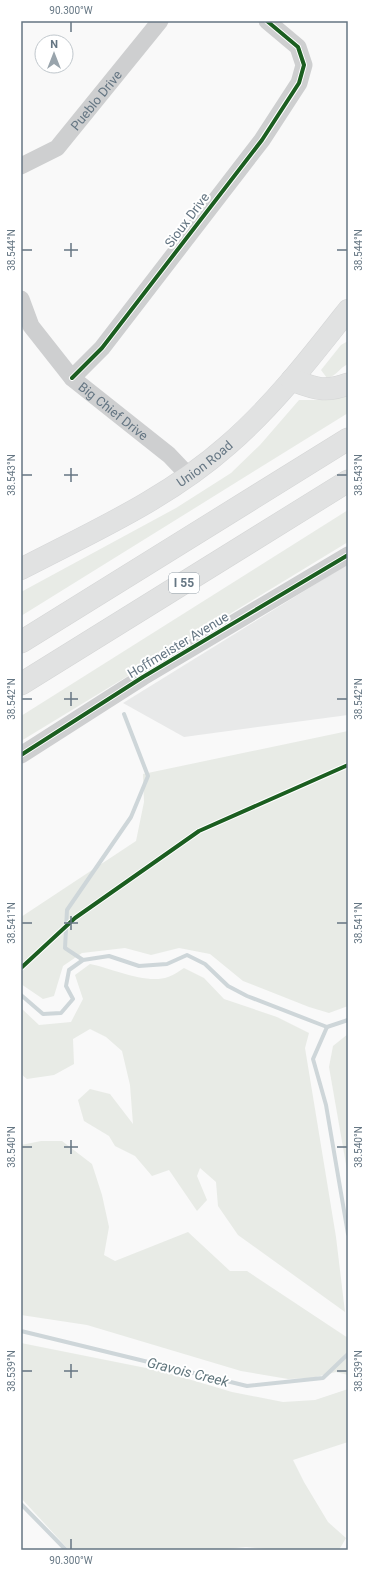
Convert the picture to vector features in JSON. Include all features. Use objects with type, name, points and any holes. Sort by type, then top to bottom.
[{"type":"highway","points":[[292,380],[317,389],[330,390],[348,384]]},
{"type":"highway","points":[[21,642],[348,439]]},
{"type":"highway","name":"I 55","points":[[21,684],[348,481]]},
{"type":"main road","name":"Union Road","points":[[21,569],[126,514],[189,476],[246,428],[292,380],[348,310]]},
{"type":"street","name":"Pueblo Drive","points":[[21,166],[57,148],[160,21]]},
{"type":"street","name":"Sioux Drive","points":[[72,378],[102,348],[262,140],[299,83],[304,65],[298,47],[268,21]]},
{"type":"street","name":"Big Chief Drive","points":[[21,299],[31,326],[72,378],[169,455],[189,476]]},
{"type":"street","name":"Hoffmeister Avenue","points":[[21,755],[143,677],[348,555]]},
{"type":"shaded area","points":[[348,341],[348,364],[333,376],[327,378],[321,370],[341,345]]},
{"type":"shaded area","points":[[348,394],[348,413],[21,616],[21,592],[176,508],[231,473],[260,445],[299,400],[330,399]]},
{"type":"shaded area","points":[[348,510],[348,542],[21,741],[21,716]]},
{"type":"shaded area","points":[[348,564],[348,715],[184,737],[123,703]]},
{"type":"shaded area","points":[[348,731],[348,1006],[329,1013],[309,1007],[243,981],[210,954],[179,948],[151,955],[125,948],[82,953],[63,966],[54,996],[43,999],[21,984],[21,917],[136,841],[144,802],[143,774]]},
{"type":"shaded area","points":[[90,964],[129,975],[150,979],[168,977],[184,968],[204,978],[224,999],[277,1017],[309,1033],[305,1048],[336,1237],[345,1312],[238,1235],[218,1206],[216,1182],[200,1168],[197,1176],[207,1200],[197,1211],[169,1170],[152,1176],[135,1156],[115,1146],[109,1136],[84,1121],[78,1100],[90,1089],[110,1094],[133,1124],[130,1085],[122,1051],[106,1037],[90,1029],[73,1039],[74,1064],[54,1075],[27,1079],[21,1074],[21,1008],[39,1025],[71,1022],[83,999],[75,975]]},
{"type":"shaded area","points":[[348,1034],[348,1176],[329,1067],[333,1046]]},
{"type":"shaded area","points":[[41,1141],[62,1141],[92,1164],[102,1195],[109,1227],[104,1255],[115,1261],[188,1232],[230,1271],[247,1271],[348,1338],[348,1375],[336,1372],[312,1378],[288,1379],[241,1371],[87,1325],[21,1315],[21,1145]]},
{"type":"shaded area","points":[[21,1343],[161,1371],[232,1392],[283,1402],[315,1400],[348,1389],[348,1442],[293,1460],[304,1482],[328,1522],[346,1538],[339,1550],[274,1550],[246,1547],[218,1550],[69,1550],[21,1498]]},
{"type":"waterway","points":[[83,960],[65,948],[67,910],[131,817],[148,776],[124,714]]},
{"type":"waterway","points":[[21,995],[43,1014],[61,1013],[73,999],[66,986],[69,970],[83,960],[109,956],[139,966],[167,964],[187,955],[205,964],[228,986],[247,996],[327,1027]]},
{"type":"waterway","name":"Gravois Creek","points":[[348,1020],[327,1027],[313,1059],[326,1105],[348,1234]]},
{"type":"waterway","name":"Gravois Creek","points":[[21,1331],[247,1386],[323,1378],[348,1354]]},
{"type":"waterway","name":"Gravois Creek","points":[[21,1504],[66,1550]]},
{"type":"cycle path","points":[[72,378],[102,348],[262,140],[299,83],[304,65],[298,47],[267,21]]},
{"type":"cycle path","points":[[21,755],[143,677],[348,555]]},
{"type":"cycle path","points":[[21,968],[75,918],[199,831],[348,765]]}]
